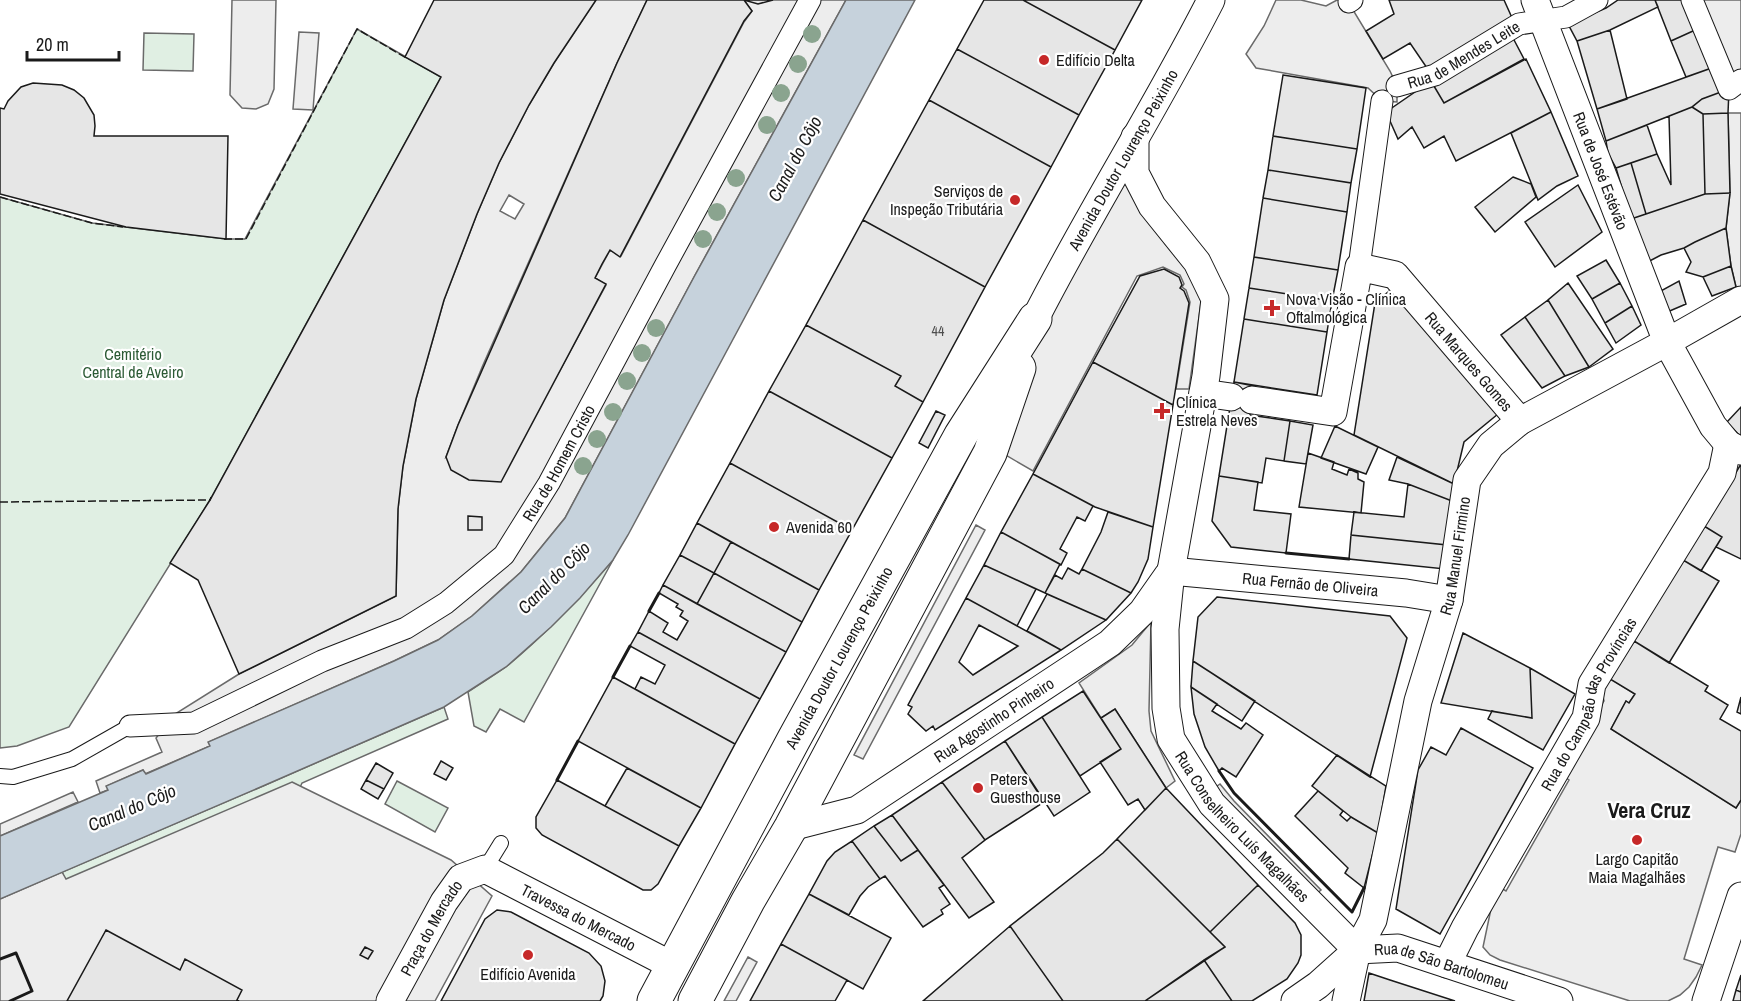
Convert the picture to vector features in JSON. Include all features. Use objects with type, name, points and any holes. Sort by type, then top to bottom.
[{"type":"main road","name":"Avenida Doutor Lourenço Peixinho","points":[[695,1001],[990,453],[1035,320]]},
{"type":"main road","name":"Avenida Doutor Lourenço Peixinho","points":[[654,1001],[794,739],[961,435],[1035,320]]},
{"type":"street","name":"Rua de Homem Cristo","points":[[130,726],[194,723],[322,661],[406,628],[446,603],[504,555],[549,483],[810,0]]},
{"type":"street","name":"Avenida Doutor Lourenço Peixinho","points":[[1035,320],[1080,233],[1211,0]]},
{"type":"street","name":"Rua de Mendes Leite","points":[[1359,267],[1389,94],[1434,75],[1539,10],[1566,17],[1597,0]]},
{"type":"street","points":[[1692,0],[1729,89],[1741,80]]},
{"type":"street","name":"Rua de José Estévão","points":[[1539,10],[1667,342],[1713,426],[1734,448]]},
{"type":"street","name":"Rua Conselheiro Luís Magalhães","points":[[1135,137],[1135,173],[1152,206],[1197,262],[1215,299],[1203,393],[1171,571],[1164,641],[1166,708],[1171,740],[1212,804],[1357,950]]},
{"type":"street","points":[[1203,393],[1333,412],[1359,267]]},
{"type":"street","name":"Rua Marques Gomes","points":[[1359,267],[1395,275],[1520,421]]},
{"type":"street","name":"Rua Manuel Firmino","points":[[1357,950],[1372,920],[1418,701],[1449,600],[1467,480],[1491,445],[1520,421],[1741,300]]},
{"type":"street","name":"Rua do Campeão das Províncias","points":[[1448,964],[1465,928],[1586,718],[1592,684],[1722,473],[1734,448]]},
{"type":"street","name":"Rua Agostinho Pinheiro","points":[[791,826],[857,810],[1110,642],[1142,612],[1171,571]]},
{"type":"street","name":"Rua Fernão de Oliveira","points":[[1171,571],[1406,593],[1449,600]]},
{"type":"street","name":"Travessa do Mercado","points":[[485,869],[673,966]]},
{"type":"street","name":"Praça do Mercado","points":[[390,1001],[444,902],[461,878],[485,869]]},
{"type":"street","points":[[1706,1001],[1741,896]]},
{"type":"street","name":"Rua de São Bartolomeu","points":[[1357,950],[1398,948],[1559,1001]]},
{"type":"street","points":[[1295,1001],[1318,985],[1357,950]]},
{"type":"street","points":[[1346,1001],[1357,950]]},
{"type":"lane","points":[[0,776],[13,777],[72,759],[130,726]]},
{"type":"lane","points":[[485,869],[501,843]]},
{"type":"green space","name":"Cemitério Central de Aveiro","points":[[357,29],[441,77],[210,500],[69,727],[17,746],[0,748],[0,197],[92,223],[226,239],[245,239]]},
{"type":"green space","points":[[144,33],[194,34],[193,71],[143,70]]},
{"type":"green space","points":[[613,560],[524,722],[500,709],[486,732],[474,726],[468,692],[507,666],[535,641]]},
{"type":"green space","points":[[444,707],[448,719],[302,783],[292,805],[0,912],[65,879],[62,872]]},
{"type":"green space","points":[[397,781],[448,808],[435,832],[385,804]]},
{"type":"shaded area","points":[[232,0],[276,0],[274,89],[268,104],[256,109],[242,108],[230,95]]},
{"type":"shaded area","points":[[596,0],[647,0],[483,365],[446,457],[559,372],[606,285],[595,278],[610,250],[621,256],[744,22],[752,11],[744,0],[846,0],[565,518],[521,572],[472,616],[438,640],[209,742],[210,746],[145,774],[143,770],[107,786],[108,790],[100,793],[96,781],[162,752],[156,738],[175,714],[239,674],[396,596],[398,509],[403,466],[416,399],[444,300],[499,163],[554,63]],"holes":[[[509,195],[524,204],[515,219],[500,211]]]},
{"type":"shaded area","points":[[1276,0],[1301,0],[1326,6],[1337,0],[1347,0],[1390,71],[1397,86],[1397,102],[1382,101],[1368,88],[1256,68],[1246,54],[1264,26]]},
{"type":"shaded area","points":[[1692,0],[1741,0],[1741,80],[1729,89]]},
{"type":"shaded area","points":[[299,32],[319,33],[313,110],[293,109]]},
{"type":"shaded area","points":[[1728,113],[1741,113],[1741,297],[1731,266],[1726,228],[1730,193]]},
{"type":"shaded area","points":[[1132,150],[1193,264],[1201,302],[1189,389],[1176,389],[1190,302],[1186,290],[1182,287],[1184,284],[1180,275],[1163,267],[1137,276],[1033,471],[997,450],[1042,319]]},
{"type":"shaded area","points":[[976,525],[985,530],[863,759],[854,755]]},
{"type":"shaded area","points":[[1151,622],[1149,711],[1151,731],[1175,781],[1166,788],[1115,709],[1101,718],[1079,683],[1132,645]]},
{"type":"shaded area","name":"Largo Capitão Maia Magalhães","points":[[1608,677],[1635,694],[1629,703],[1626,701],[1611,729],[1736,808],[1741,800],[1741,834],[1735,852],[1718,847],[1684,959],[1702,965],[1689,987],[1668,1001],[1630,1001],[1500,960],[1490,955],[1483,947],[1496,885],[1506,891],[1569,780],[1560,774],[1604,701],[1601,689]]},
{"type":"shaded area","points":[[292,782],[451,860],[492,896],[435,1001],[0,1001],[0,899],[62,872],[66,879]]},
{"type":"shaded area","points":[[1220,784],[1321,890],[1314,896],[1213,789]]},
{"type":"shaded area","points":[[73,792],[78,802],[0,836],[0,824]]},
{"type":"shaded area","points":[[748,957],[757,962],[736,1001],[724,1001]]},
{"type":"water","name":"Canal do Côjo","points":[[846,0],[915,0],[628,535],[613,560],[580,598],[506,667],[444,707],[0,899],[0,836],[108,790],[106,786],[143,770],[146,774],[210,746],[208,742],[438,640],[472,616],[521,572],[565,518]]},
{"type":"building","points":[[434,0],[596,0],[529,105],[499,163],[444,300],[416,399],[403,466],[398,509],[396,596],[239,674],[198,580],[170,563],[210,500],[441,77],[405,57]]},
{"type":"building","points":[[647,0],[744,0],[752,11],[744,21],[620,257],[610,250],[602,264],[595,278],[606,284],[501,482],[469,480],[451,470],[446,457],[617,63]]},
{"type":"building","points":[[744,0],[773,0],[758,4]]},
{"type":"building","name":"Edifício Delta","points":[[984,0],[1023,0],[1115,50],[1079,115],[957,49]]},
{"type":"building","points":[[1023,0],[1142,0],[1115,50]]},
{"type":"building","points":[[1389,0],[1504,0],[1513,20],[1429,71],[1410,43],[1383,59],[1366,31],[1394,14]]},
{"type":"building","points":[[1618,0],[1655,0],[1658,7],[1610,30],[1577,41],[1568,24],[1606,8]]},
{"type":"building","points":[[1655,0],[1692,0],[1704,26],[1671,41]]},
{"type":"building","points":[[1704,26],[1720,65],[1686,77],[1671,41]]},
{"type":"building","points":[[1610,30],[1627,99],[1597,109],[1577,41]]},
{"type":"building","points":[[1513,38],[1524,59],[1444,103],[1431,81]]},
{"type":"building","points":[[957,49],[1079,115],[1051,167],[929,100]]},
{"type":"building","points":[[1526,59],[1551,112],[1456,161],[1444,136],[1424,148],[1412,127],[1398,139],[1386,112],[1431,81],[1444,103]]},
{"type":"building","points":[[1720,65],[1729,89],[1702,99],[1692,107],[1606,141],[1597,109]]},
{"type":"building","points":[[1283,75],[1366,88],[1357,149],[1273,136]]},
{"type":"building","points":[[33,83],[62,85],[74,90],[84,98],[94,115],[94,136],[228,136],[226,239],[126,227],[0,194],[0,108],[4,109],[21,87]]},
{"type":"building","points":[[1729,89],[1728,113],[1703,114],[1692,107],[1702,99]]},
{"type":"building","points":[[929,100],[1051,167],[985,287],[863,220]]},
{"type":"building","points":[[1692,107],[1703,114],[1705,194],[1646,214],[1631,163],[1657,154],[1671,185],[1669,116]]},
{"type":"building","points":[[1551,112],[1578,176],[1557,186],[1538,200],[1511,133]]},
{"type":"building","points":[[1728,113],[1730,193],[1705,194],[1703,114]]},
{"type":"building","points":[[1647,125],[1657,154],[1616,168],[1608,153],[1606,141]]},
{"type":"building","points":[[1273,136],[1357,149],[1351,183],[1268,170]]},
{"type":"building","points":[[1631,163],[1646,214],[1631,219],[1616,168]]},
{"type":"building","points":[[1268,170],[1351,183],[1347,212],[1263,198]]},
{"type":"building","points":[[1513,177],[1531,184],[1536,197],[1495,232],[1475,207]]},
{"type":"building","points":[[1578,185],[1602,232],[1555,267],[1525,222]]},
{"type":"building","points":[[1730,193],[1726,228],[1644,264],[1631,219],[1705,194]]},
{"type":"building","points":[[1263,198],[1347,212],[1338,270],[1254,257]]},
{"type":"building","points":[[863,220],[985,287],[923,402],[895,386],[901,376],[806,325]]},
{"type":"building","points":[[1726,228],[1731,266],[1703,277],[1686,272],[1691,262],[1684,248]]},
{"type":"building","points":[[1254,257],[1338,270],[1332,301],[1249,288]]},
{"type":"building","points":[[1606,260],[1620,283],[1592,299],[1577,276]]},
{"type":"building","points":[[1731,266],[1736,287],[1712,296],[1703,277]]},
{"type":"building","points":[[1164,269],[1179,277],[1182,285],[1180,288],[1184,291],[1189,303],[1173,405],[1093,362],[1140,276]]},
{"type":"building","points":[[1679,281],[1686,304],[1665,313],[1657,293]]},
{"type":"building","points":[[1568,283],[1613,349],[1589,367],[1548,300]]},
{"type":"building","points":[[1620,283],[1632,306],[1605,323],[1592,299]]},
{"type":"building","points":[[1394,287],[1498,414],[1464,442],[1454,484],[1354,435],[1375,303]]},
{"type":"building","points":[[1249,288],[1332,301],[1327,332],[1244,319]]},
{"type":"building","points":[[1548,300],[1589,367],[1565,376],[1525,317]]},
{"type":"building","points":[[1632,306],[1641,325],[1616,343],[1605,323]]},
{"type":"building","points":[[1525,317],[1565,376],[1542,388],[1501,335]]},
{"type":"building","points":[[1244,319],[1327,332],[1317,395],[1234,382]]},
{"type":"building","points":[[806,325],[901,376],[895,386],[923,402],[892,458],[769,391]]},
{"type":"building","points":[[1093,362],[1173,405],[1153,527],[1095,507],[1033,474]]},
{"type":"building","points":[[1234,382],[1254,386],[1250,415],[1290,421],[1284,461],[1266,458],[1262,483],[1219,476]]},
{"type":"building","points":[[769,391],[892,458],[852,530],[730,463]]},
{"type":"building","points":[[1741,407],[1741,437],[1727,422]]},
{"type":"building","points":[[936,411],[945,415],[928,448],[919,443]]},
{"type":"building","points":[[1290,421],[1313,425],[1306,464],[1284,461]]},
{"type":"building","points":[[1335,426],[1378,447],[1366,474],[1321,458]]},
{"type":"building","points":[[1308,453],[1334,462],[1332,469],[1347,475],[1349,469],[1358,473],[1358,479],[1364,482],[1361,513],[1299,507]]},
{"type":"building","points":[[1397,457],[1454,484],[1452,501],[1408,484],[1389,480]]},
{"type":"building","name":"Avenida 60","points":[[730,463],[852,530],[819,590],[697,523]]},
{"type":"building","points":[[1741,464],[1741,559],[1716,547],[1722,537],[1704,526]]},
{"type":"building","points":[[1033,474],[1093,506],[1085,521],[1077,517],[1060,549],[1067,553],[1061,565],[1001,532]]},
{"type":"building","points":[[1219,476],[1258,482],[1254,510],[1291,514],[1286,553],[1231,547],[1212,521]]},
{"type":"building","points":[[1408,484],[1452,501],[1447,545],[1351,535],[1354,512],[1404,517]]},
{"type":"building","points":[[1108,512],[1153,527],[1148,559],[1131,593],[1082,569],[1101,532]]},
{"type":"building","points":[[468,516],[482,517],[482,530],[468,530]]},
{"type":"building","points":[[697,523],[731,542],[714,573],[680,555]]},
{"type":"building","points":[[1704,526],[1722,537],[1701,571],[1683,560]]},
{"type":"building","points":[[1001,532],[1060,564],[1045,593],[984,565]]},
{"type":"building","points":[[1351,535],[1447,545],[1445,569],[1349,559]]},
{"type":"building","points":[[731,542],[819,590],[802,622],[714,573]]},
{"type":"building","points":[[680,555],[714,573],[697,604],[663,585]]},
{"type":"building","points":[[1683,560],[1719,581],[1669,663],[1634,641]]},
{"type":"building","points":[[984,565],[1036,589],[1017,626],[966,598]]},
{"type":"building","points":[[1068,568],[1079,574],[1082,569],[1131,593],[1106,620],[1045,593],[1055,575],[1062,579]]},
{"type":"building","points":[[714,573],[802,622],[786,652],[697,604]]},
{"type":"building","points":[[663,585],[786,652],[760,699],[638,632],[649,611],[668,623],[663,632],[677,640],[688,621],[680,616],[683,611],[676,607],[678,604],[659,593]]},
{"type":"building","points":[[1047,594],[1106,620],[1061,650],[1027,631]]},
{"type":"building","points":[[1217,597],[1390,616],[1407,638],[1370,777],[1193,661],[1198,617]]},
{"type":"building","points":[[966,598],[1061,650],[935,730],[933,726],[926,731],[908,714],[912,707],[908,705]],"holes":[[[979,625],[1018,646],[973,675],[959,662]]]},
{"type":"building","points":[[638,632],[760,699],[735,744],[635,689],[641,677],[655,684],[665,665],[630,646]]},
{"type":"building","points":[[1463,633],[1530,668],[1532,718],[1441,703]]},
{"type":"building","points":[[1634,641],[1708,686],[1705,691],[1728,705],[1720,719],[1741,731],[1741,800],[1736,808],[1611,729],[1626,701],[1629,703],[1635,694],[1610,679]]},
{"type":"building","points":[[1193,661],[1255,701],[1242,721],[1191,687]]},
{"type":"building","points":[[1530,668],[1575,694],[1543,750],[1488,719],[1492,711],[1532,718]]},
{"type":"building","points":[[613,677],[735,744],[701,808],[578,741]]},
{"type":"building","points":[[1191,687],[1217,704],[1212,711],[1241,729],[1246,723],[1263,735],[1236,777],[1222,768],[1219,771],[1205,747],[1194,714]]},
{"type":"building","points":[[1083,691],[1121,749],[1080,776],[1042,717]]},
{"type":"building","points":[[1741,697],[1741,714],[1737,712]]},
{"type":"building","points":[[1115,709],[1166,788],[1145,810],[1138,799],[1128,805],[1100,762],[1121,749],[1101,718]]},
{"type":"building","points":[[1042,717],[1090,792],[1054,816],[1005,741]]},
{"type":"building","points":[[1461,728],[1533,768],[1440,934],[1396,909],[1418,770],[1431,747],[1446,755]]},
{"type":"building","points":[[1005,741],[1044,802],[985,840],[942,782]]},
{"type":"building","points":[[1337,755],[1386,786],[1378,833],[1351,817],[1312,786]]},
{"type":"building","points":[[441,761],[453,768],[446,780],[434,774]]},
{"type":"building","points":[[376,763],[393,773],[384,789],[366,780]]},
{"type":"building","points":[[627,768],[701,808],[679,846],[605,806]]},
{"type":"building","points":[[366,780],[384,789],[378,799],[361,789]]},
{"type":"building","points":[[557,780],[679,846],[658,884],[651,890],[643,890],[542,835],[536,828],[536,817]]},
{"type":"building","points":[[942,782],[985,840],[962,858],[994,902],[969,918],[892,815]]},
{"type":"building","points":[[1166,788],[1258,885],[1210,932],[1117,839]]},
{"type":"building","points":[[1318,791],[1343,811],[1340,815],[1347,821],[1351,817],[1378,833],[1364,888],[1345,873],[1348,868],[1295,816]]},
{"type":"building","points":[[892,815],[918,850],[901,861],[874,826]]},
{"type":"building","points":[[874,826],[901,861],[918,850],[944,885],[939,888],[950,904],[941,910],[943,914],[923,927],[885,876],[880,879],[852,841]]},
{"type":"building","points":[[1117,839],[1225,947],[1145,1001],[1063,1001],[1010,926],[1103,853]]},
{"type":"building","points":[[852,841],[880,879],[860,896],[849,915],[809,894],[827,861],[835,852]]},
{"type":"building","points":[[1258,885],[1295,923],[1301,935],[1301,955],[1287,979],[1252,1001],[1232,1001],[1204,960],[1225,947],[1210,932]]},
{"type":"building","points":[[809,894],[891,938],[863,989],[781,944]]},
{"type":"building","name":"Edifício Avenida","points":[[497,910],[511,912],[589,953],[601,966],[605,981],[600,1001],[441,1001],[485,919]]},
{"type":"building","points":[[1010,926],[1063,1001],[923,1001]]},
{"type":"building","points":[[106,930],[180,970],[185,959],[242,990],[237,1000],[239,1001],[67,1001]]},
{"type":"building","points":[[781,944],[847,980],[835,1001],[750,1001]]},
{"type":"building","points":[[365,947],[373,951],[368,959],[360,955]]},
{"type":"building","points":[[1204,960],[1232,1001],[1145,1001]]},
{"type":"building","points":[[1369,973],[1390,980],[1455,1001],[1364,1001]]},
{"type":"building","points":[[1741,975],[1741,992],[1736,990]]},
{"type":"building","points":[[1736,990],[1741,992],[1741,1001],[1733,1001]]},
{"type":"fence","points":[[224,239],[246,239],[357,29],[408,59]]},
{"type":"fence","points":[[0,197],[92,223],[123,227]]},
{"type":"fence","points":[[0,502],[210,500],[211,497]]},
{"type":"wall","points":[[1286,553],[1349,559]]},
{"type":"wall","points":[[649,611],[659,593]]},
{"type":"wall","points":[[613,677],[630,646]]},
{"type":"wall","points":[[557,780],[578,741]]},
{"type":"wall","points":[[1219,771],[1234,793],[1352,912],[1364,888]]},
{"type":"wall","points":[[0,959],[16,953],[32,991],[10,1001]]},
{"type":"place","name":"Edifício Delta","points":[[1044,60]]},
{"type":"place","name":"Serviços de Inspeção Tributária","points":[[1015,200]]},
{"type":"place","name":"Nova Visão - Clínica Oftalmológica","points":[[1272,308]]},
{"type":"place","name":"Clínica Estrela Neves","points":[[1162,411]]},
{"type":"place","name":"Avenida 60","points":[[774,527]]},
{"type":"place","name":"Peters Guesthouse","points":[[978,788]]},
{"type":"place","name":"Largo Capitão Maia Magalhães","points":[[1637,840]]},
{"type":"place","name":"Edifício Avenida","points":[[528,955]]},
{"type":"district","name":"Vera Cruz","points":[[1649,810]]}]
